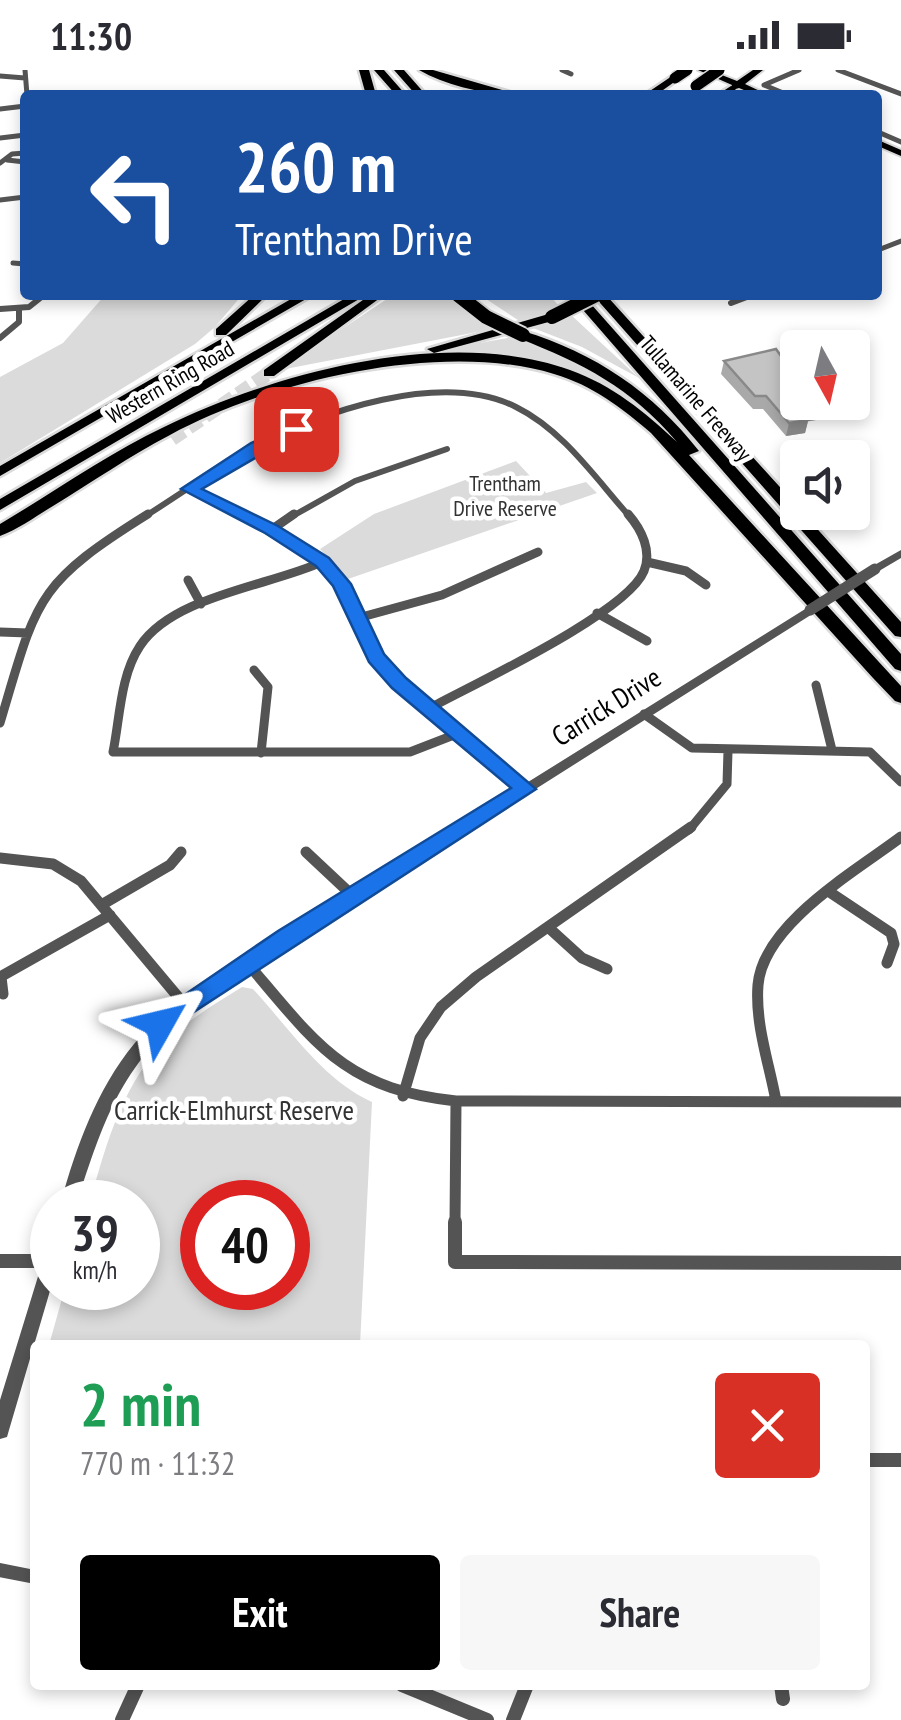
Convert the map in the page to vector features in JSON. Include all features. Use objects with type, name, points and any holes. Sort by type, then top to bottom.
[{"type":"highway","points":[[380,70],[397,90]]},
{"type":"highway","points":[[399,70],[417,90]]},
{"type":"highway","points":[[424,70],[490,90]]},
{"type":"highway","points":[[660,90],[685,78],[722,83]]},
{"type":"highway","points":[[685,78],[722,83]]},
{"type":"highway","points":[[138,390],[226,328],[256,300]]},
{"type":"highway","points":[[0,472],[298,300]]},
{"type":"highway","name":"Western Ring Road","points":[[0,492],[331,300]]},
{"type":"highway","name":"Western Ring Road","points":[[0,505],[351,300]]},
{"type":"highway","points":[[269,374],[371,300]]},
{"type":"highway","points":[[465,300],[496,323],[616,376],[651,403],[798,581]]},
{"type":"highway","name":"Tullamarine Freeway","points":[[580,300],[901,664]]},
{"type":"highway","points":[[0,531],[168,430],[262,392],[322,374],[488,336],[552,317],[588,300]]},
{"type":"highway","name":"Tullamarine Freeway","points":[[603,300],[780,495]]},
{"type":"highway","points":[[617,300],[780,494]]},
{"type":"highway","points":[[0,521],[123,446],[223,398],[341,363],[488,336]]},
{"type":"highway","points":[[322,374],[406,361],[476,358],[532,364],[587,381],[635,410],[798,581],[901,697]]},
{"type":"highway","points":[[0,546],[172,440]]},
{"type":"highway","name":"Tullamarine Freeway","points":[[811,530],[901,632]]},
{"type":"main road","points":[[722,83],[747,72]]},
{"type":"main road","points":[[722,83],[747,72]]},
{"type":"main road","points":[[722,83],[747,72]]},
{"type":"main road","points":[[685,78],[764,90]]},
{"type":"street","points":[[25,70],[26,90]]},
{"type":"street","points":[[562,70],[571,74]]},
{"type":"street","points":[[764,90],[799,70]]},
{"type":"street","points":[[838,70],[901,94]]},
{"type":"street","points":[[0,76],[25,78]]},
{"type":"street","points":[[13,263],[20,264]]},
{"type":"street","points":[[0,309],[18,310],[39,300]]},
{"type":"street","points":[[730,302],[736,300]]},
{"type":"street","points":[[0,338],[19,322],[18,310]]},
{"type":"street","points":[[0,723],[43,596],[80,558],[256,446],[333,416],[405,399],[445,394],[482,396],[511,404],[536,418],[634,521],[644,536],[647,562],[630,590],[597,613],[430,708]]},
{"type":"street","points":[[272,530],[324,494],[365,474],[446,449]]},
{"type":"street","points":[[190,489],[272,530],[322,562],[342,584],[376,657],[399,683],[526,789]]},
{"type":"street","points":[[358,618],[442,595],[538,552]]},
{"type":"street","name":"Carrick Drive","points":[[77,1180],[106,1094],[136,1052],[184,1004],[901,553]]},
{"type":"street","points":[[322,562],[166,620],[139,648],[113,752],[410,752],[432,747],[460,732]]},
{"type":"street","points":[[647,562],[686,571],[706,586]]},
{"type":"street","points":[[188,580],[201,604]]},
{"type":"street","points":[[597,613],[647,641]]},
{"type":"street","points":[[0,632],[28,633]]},
{"type":"street","points":[[254,670],[268,687],[260,753]]},
{"type":"street","points":[[816,685],[832,750]]},
{"type":"street","points":[[644,714],[692,748],[832,750],[876,755],[901,782]]},
{"type":"street","points":[[402,1096],[420,1038],[441,1007],[476,977],[689,830],[726,784],[728,751]]},
{"type":"street","points":[[776,1101],[758,979],[765,955],[783,928],[901,837]]},
{"type":"street","points":[[103,904],[170,865],[181,852]]},
{"type":"street","points":[[306,852],[354,897]]},
{"type":"street","points":[[0,858],[54,864],[81,881],[184,1004]]},
{"type":"street","points":[[830,893],[892,933],[894,944],[887,963]]},
{"type":"street","points":[[3,994],[0,977],[110,914]]},
{"type":"street","points":[[549,928],[582,958],[607,970]]},
{"type":"street","points":[[250,965],[336,1062],[362,1081],[402,1096],[456,1101],[901,1102]]},
{"type":"street","points":[[456,1101],[455,1262],[901,1264]]},
{"type":"street","points":[[0,1261],[30,1259]]},
{"type":"street","points":[[0,1430],[36,1310]]},
{"type":"street","points":[[870,1460],[901,1460]]},
{"type":"street","points":[[0,1570],[30,1576]]},
{"type":"street","points":[[122,1720],[136,1690]]},
{"type":"street","points":[[414,1690],[487,1720]]},
{"type":"street","points":[[513,1720],[524,1690]]},
{"type":"green space","points":[[101,300],[238,300],[195,344],[0,463],[0,377],[63,343]]},
{"type":"green space","points":[[385,300],[459,300],[498,328],[280,370]]},
{"type":"green space","points":[[488,300],[554,300],[560,307],[521,322]]},
{"type":"green space","points":[[570,314],[639,378],[582,347],[533,328]]},
{"type":"green space","points":[[518,336],[617,381],[670,434],[664,435],[613,392],[559,367],[500,355],[435,351]]},
{"type":"green space","name":"Trentham Drive Reserve","points":[[516,461],[546,493],[586,482],[597,493],[348,579],[320,549],[374,514]]},
{"type":"green space","name":"Carrick-Elmhurst Reserve","points":[[242,987],[253,989],[322,1067],[372,1102],[360,1340],[50,1340],[59,1310],[160,1310],[160,1180],[96,1180],[129,1092],[155,1053],[179,1029]]},
{"type":"building","points":[[776,349],[780,355],[780,412],[766,396],[755,396],[724,361]]},
{"type":"tunnel","points":[[172,439],[269,373]]},
{"type":"route","points":[[160,1024],[286,938],[526,789],[399,683],[376,657],[342,584],[322,562],[298,544],[190,489],[256,446],[296,429]]}]
